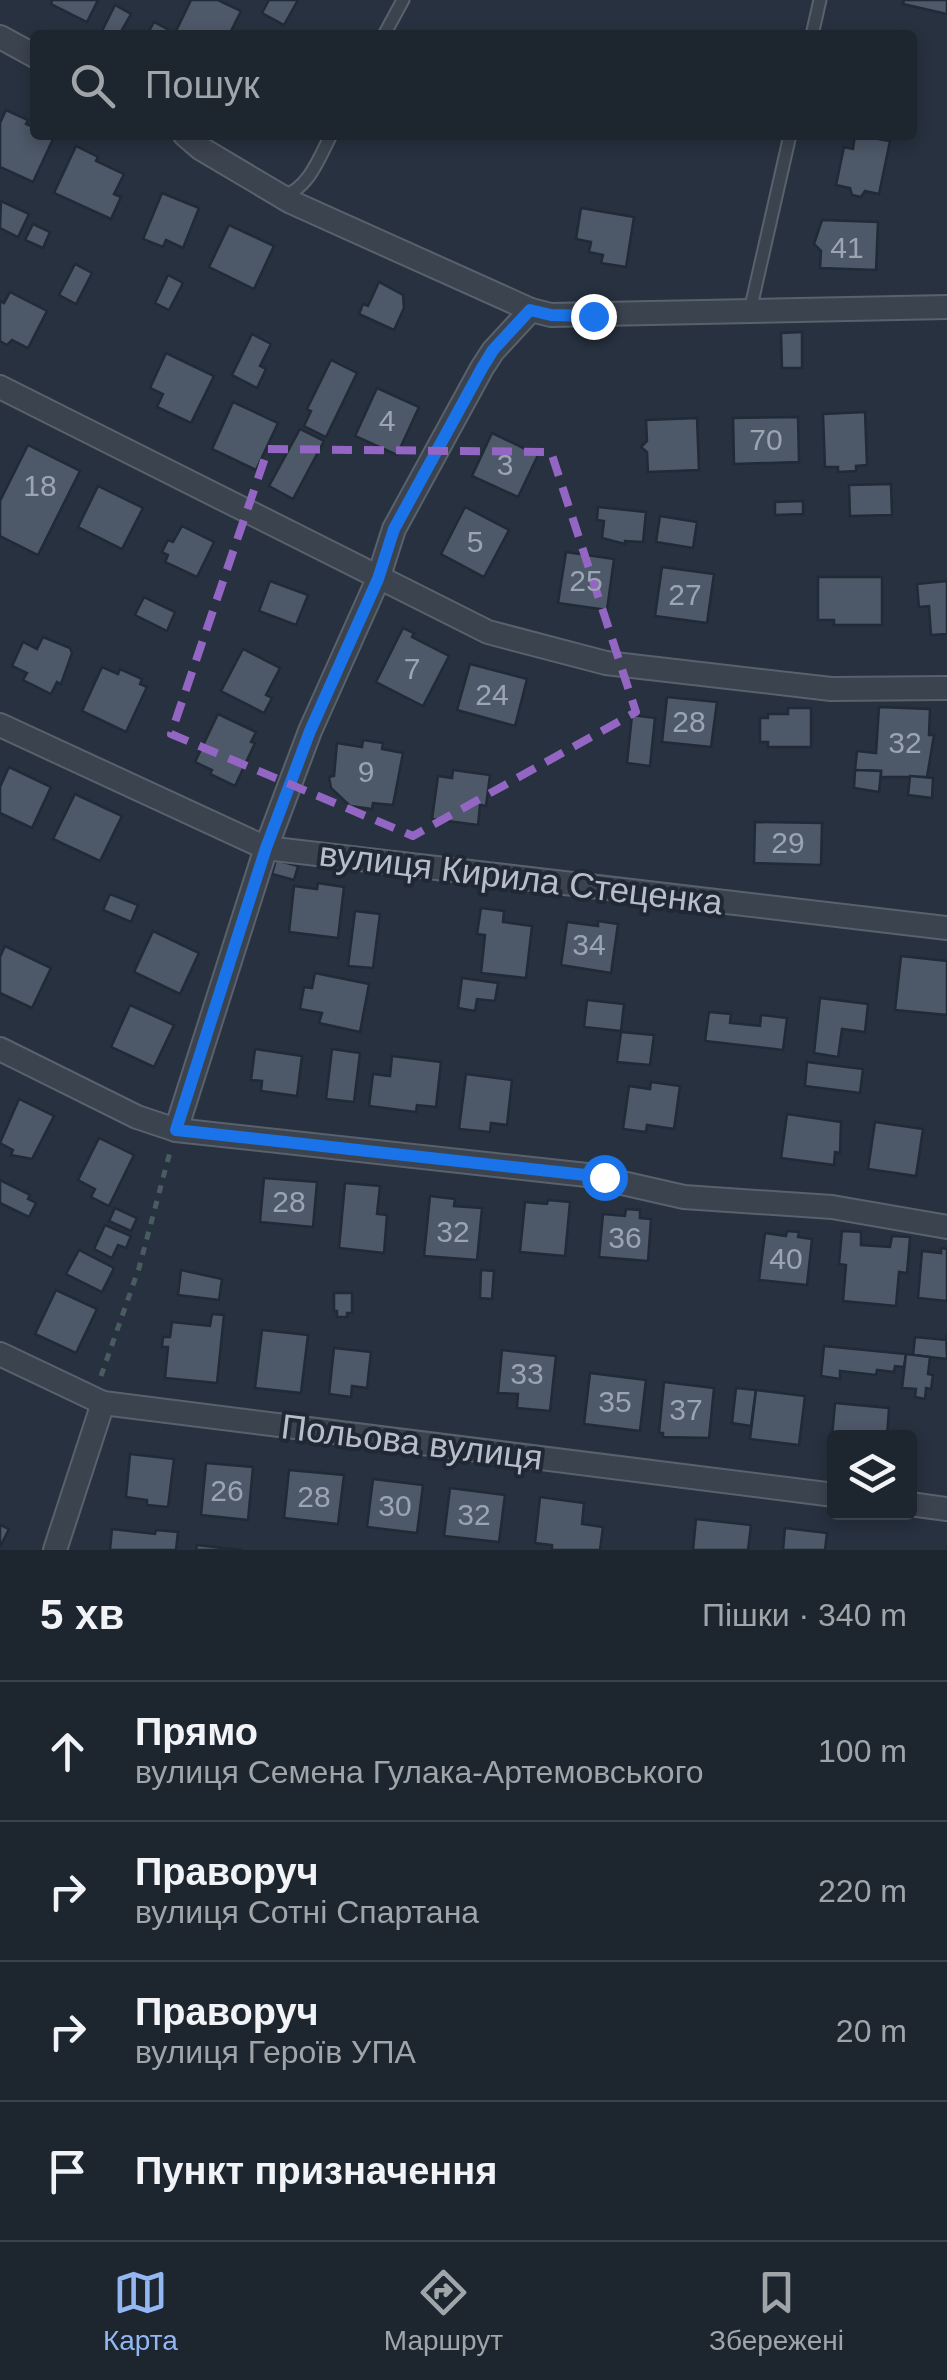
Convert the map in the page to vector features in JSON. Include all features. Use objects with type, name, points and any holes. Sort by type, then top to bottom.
[{"type":"street","points":[[0,38],[30,53]]},
{"type":"street","points":[[191,140],[290,202],[530,310],[570,316],[947,307]]},
{"type":"street","points":[[176,1130],[266,848],[310,731],[378,579],[394,529],[493,350],[530,310]]},
{"type":"street","points":[[0,388],[488,632],[606,663],[831,689],[947,688]]},
{"type":"street","name":"вулиця Кирила Стеценка","points":[[0,725],[266,848],[947,928]]},
{"type":"street","points":[[0,1049],[137,1117],[176,1130],[587,1174],[684,1196],[832,1207],[947,1227]]},
{"type":"street","name":"Польова вулиця","points":[[0,1354],[98,1401],[827,1494]]},
{"type":"street","points":[[55,1550],[98,1401]]},
{"type":"street","points":[[917,1505],[947,1509]]},
{"type":"lane","points":[[387,30],[403,0]]},
{"type":"lane","points":[[813,30],[820,0]]},
{"type":"lane","points":[[283,196],[295,192],[310,176],[328,140]]},
{"type":"lane","points":[[750,310],[789,140]]},
{"type":"path","points":[[98,1401],[176,1130]]},
{"type":"highlighted area","points":[[268,449],[551,452],[636,712],[413,836],[171,734]]},
{"type":"building","points":[[52,0],[98,0],[87,22],[51,4]]},
{"type":"building","points":[[191,0],[218,0],[241,11],[232,30],[176,30]]},
{"type":"building","points":[[269,0],[298,0],[284,25],[262,13]]},
{"type":"building","points":[[904,0],[947,0],[947,14],[903,4]]},
{"type":"building","points":[[115,5],[131,14],[122,30],[102,30]]},
{"type":"building","points":[[154,22],[169,30],[150,30]]},
{"type":"building","points":[[6,110],[28,120],[30,140],[53,140],[33,182],[0,167],[0,123]]},
{"type":"building","points":[[854,140],[890,141],[879,194],[865,191],[861,197],[852,195],[850,188],[836,185],[844,147],[853,149]]},
{"type":"building","points":[[76,146],[124,174],[114,194],[121,197],[111,219],[54,193]]},
{"type":"building","points":[[162,193],[199,208],[183,248],[166,240],[163,247],[143,239]]},
{"type":"building","points":[[1,201],[29,214],[18,237],[0,228]]},
{"type":"building","points":[[581,208],[634,217],[626,267],[601,263],[603,255],[589,252],[591,242],[576,239]]},
{"type":"building","points":[[822,220],[878,222],[876,270],[820,268],[821,251],[814,244]]},
{"type":"building","points":[[33,224],[50,232],[43,248],[25,240]]},
{"type":"building","points":[[229,225],[274,246],[254,289],[209,267]]},
{"type":"building","points":[[75,264],[92,273],[76,304],[59,295]]},
{"type":"building","points":[[168,275],[183,283],[169,310],[155,303]]},
{"type":"building","points":[[379,282],[403,295],[404,308],[394,330],[359,314],[363,304],[368,306]]},
{"type":"building","points":[[10,292],[47,311],[28,348],[12,340],[7,345],[0,341],[0,301],[4,303]]},
{"type":"building","points":[[802,332],[802,368],[782,368],[781,333]]},
{"type":"building","points":[[252,334],[271,344],[260,366],[266,369],[257,388],[232,375]]},
{"type":"building","points":[[166,353],[214,376],[191,423],[157,407],[163,394],[150,388]]},
{"type":"building","points":[[331,360],[357,373],[326,437],[304,426],[311,411],[307,409]]},
{"type":"building","points":[[377,388],[419,407],[397,455],[355,436]]},
{"type":"building","points":[[233,402],[278,423],[256,470],[212,449]]},
{"type":"building","points":[[865,412],[867,465],[856,466],[856,471],[838,472],[838,467],[825,467],[823,414]]},
{"type":"building","points":[[798,417],[799,462],[734,464],[733,418]]},
{"type":"building","points":[[697,418],[699,470],[648,472],[647,452],[641,447],[647,441],[646,420]]},
{"type":"building","points":[[300,429],[324,441],[293,499],[269,486]]},
{"type":"building","points":[[492,433],[538,455],[518,497],[472,476]]},
{"type":"building","points":[[28,445],[80,471],[38,555],[0,536],[0,501]]},
{"type":"building","points":[[891,484],[892,515],[850,516],[849,485]]},
{"type":"building","points":[[98,486],[143,508],[122,549],[78,527]]},
{"type":"building","points":[[803,501],[803,514],[775,515],[775,502]]},
{"type":"building","points":[[465,507],[509,530],[484,577],[441,554]]},
{"type":"building","points":[[598,507],[646,512],[643,542],[625,544],[602,538],[604,521],[597,520]]},
{"type":"building","points":[[660,516],[697,522],[693,548],[656,542]]},
{"type":"building","points":[[182,526],[214,542],[197,577],[165,562],[168,555],[162,552]]},
{"type":"building","points":[[566,552],[614,559],[607,610],[558,603]]},
{"type":"building","points":[[662,567],[714,574],[707,623],[655,616]]},
{"type":"building","points":[[818,577],[882,577],[882,625],[834,625],[834,620],[818,620]]},
{"type":"building","points":[[270,581],[308,595],[296,625],[259,611]]},
{"type":"building","points":[[947,581],[947,634],[931,635],[929,606],[919,607],[917,584]]},
{"type":"building","points":[[144,597],[175,612],[167,631],[135,615]]},
{"type":"building","points":[[403,628],[414,633],[412,637],[449,656],[423,706],[376,682]]},
{"type":"building","points":[[43,637],[70,648],[72,653],[61,684],[57,682],[51,694],[23,680],[27,673],[12,666],[23,642],[37,649]]},
{"type":"building","points":[[243,649],[280,668],[266,695],[272,698],[264,713],[221,691]]},
{"type":"building","points":[[470,664],[527,679],[515,726],[457,710]]},
{"type":"building","points":[[102,667],[118,674],[120,669],[142,679],[140,684],[147,687],[126,732],[82,711]]},
{"type":"building","points":[[667,697],[717,702],[711,747],[662,742]]},
{"type":"building","points":[[879,707],[930,709],[929,735],[934,735],[927,777],[881,777],[881,771],[855,770],[857,751],[876,753]]},
{"type":"building","points":[[788,708],[811,708],[811,747],[768,747],[768,742],[760,742],[760,718],[788,714]]},
{"type":"building","points":[[218,714],[256,732],[251,742],[255,743],[235,786],[195,762]]},
{"type":"building","points":[[632,715],[655,718],[650,766],[627,763]]},
{"type":"building","points":[[363,740],[383,743],[382,749],[403,753],[393,805],[373,803],[372,809],[350,806],[331,788],[329,777],[334,776],[337,743],[362,747]]},
{"type":"building","points":[[9,767],[51,787],[32,828],[0,813],[0,787]]},
{"type":"building","points":[[453,770],[490,775],[486,806],[480,805],[478,825],[432,819],[438,776],[452,778]]},
{"type":"building","points":[[855,770],[881,771],[879,792],[854,788]]},
{"type":"building","points":[[910,776],[933,778],[932,798],[908,795]]},
{"type":"building","points":[[75,794],[122,816],[100,861],[53,839]]},
{"type":"building","points":[[755,822],[822,823],[821,865],[754,863]]},
{"type":"building","points":[[276,860],[298,866],[294,880],[272,874]]},
{"type":"building","points":[[318,883],[344,887],[338,938],[289,932],[294,886],[317,889]]},
{"type":"building","points":[[110,894],[138,905],[131,922],[103,910]]},
{"type":"building","points":[[481,908],[504,911],[503,922],[532,926],[526,978],[481,973],[485,935],[477,934]]},
{"type":"building","points":[[355,911],[380,914],[373,968],[348,966]]},
{"type":"building","points":[[598,921],[618,924],[611,973],[561,965],[567,922],[598,926]]},
{"type":"building","points":[[153,931],[199,953],[180,994],[134,972]]},
{"type":"building","points":[[5,946],[51,968],[32,1008],[0,993],[0,957]]},
{"type":"building","points":[[901,956],[947,961],[947,1015],[895,1010]]},
{"type":"building","points":[[315,973],[369,984],[360,1032],[319,1023],[322,1013],[300,1009],[304,987],[312,988]]},
{"type":"building","points":[[462,978],[498,983],[495,1001],[477,999],[475,1011],[458,1008]]},
{"type":"building","points":[[820,998],[868,1004],[865,1032],[842,1029],[838,1057],[814,1053]]},
{"type":"building","points":[[587,1000],[624,1004],[621,1031],[584,1027]]},
{"type":"building","points":[[130,1005],[174,1025],[154,1067],[111,1047]]},
{"type":"building","points":[[709,1012],[731,1014],[730,1023],[760,1026],[761,1015],[787,1018],[783,1050],[705,1041]]},
{"type":"building","points":[[621,1032],[654,1035],[650,1065],[617,1062]]},
{"type":"building","points":[[255,1049],[302,1056],[297,1096],[261,1091],[262,1081],[251,1080]]},
{"type":"building","points":[[332,1049],[360,1053],[354,1102],[326,1099]]},
{"type":"building","points":[[392,1056],[441,1062],[436,1107],[417,1105],[416,1112],[369,1106],[373,1074],[390,1076]]},
{"type":"building","points":[[807,1062],[863,1069],[860,1093],[805,1086]]},
{"type":"building","points":[[466,1074],[512,1080],[507,1125],[491,1123],[490,1132],[459,1129]]},
{"type":"building","points":[[651,1082],[680,1086],[674,1129],[647,1125],[646,1132],[623,1129],[629,1086],[650,1089]]},
{"type":"building","points":[[19,1099],[54,1116],[32,1159],[11,1155],[13,1150],[0,1143]]},
{"type":"building","points":[[787,1114],[841,1122],[840,1153],[835,1152],[834,1165],[781,1158]]},
{"type":"building","points":[[875,1122],[923,1129],[916,1176],[868,1169]]},
{"type":"building","points":[[99,1138],[134,1155],[109,1206],[91,1197],[95,1189],[78,1180]]},
{"type":"building","points":[[264,1178],[317,1182],[313,1227],[260,1222]]},
{"type":"building","points":[[0,1180],[30,1195],[28,1199],[36,1203],[29,1217],[0,1203]]},
{"type":"building","points":[[345,1183],[380,1186],[377,1214],[387,1215],[384,1253],[339,1248]]},
{"type":"building","points":[[430,1196],[455,1199],[454,1206],[482,1208],[477,1260],[424,1256]]},
{"type":"building","points":[[548,1200],[570,1202],[565,1256],[520,1252],[525,1202],[547,1204]]},
{"type":"building","points":[[115,1208],[137,1218],[131,1231],[109,1221]]},
{"type":"building","points":[[626,1209],[640,1210],[640,1218],[651,1219],[648,1261],[599,1257],[603,1214],[625,1216]]},
{"type":"building","points":[[105,1225],[131,1236],[126,1248],[118,1245],[112,1258],[94,1249]]},
{"type":"building","points":[[787,1231],[812,1239],[807,1285],[759,1280],[765,1233],[786,1236]]},
{"type":"building","points":[[842,1231],[861,1232],[861,1245],[890,1247],[892,1236],[910,1237],[907,1273],[899,1272],[896,1306],[843,1301],[846,1265],[839,1264]]},
{"type":"building","points":[[941,1248],[947,1249],[947,1301],[918,1298],[922,1251],[941,1253]]},
{"type":"building","points":[[79,1250],[114,1268],[102,1292],[66,1274]]},
{"type":"building","points":[[181,1270],[222,1279],[219,1300],[178,1295]]},
{"type":"building","points":[[481,1270],[494,1271],[492,1299],[480,1298]]},
{"type":"building","points":[[56,1290],[97,1309],[76,1353],[35,1334]]},
{"type":"building","points":[[334,1293],[352,1293],[352,1313],[347,1313],[347,1317],[337,1317]]},
{"type":"building","points":[[212,1314],[224,1315],[217,1383],[165,1378],[168,1347],[162,1347],[163,1337],[170,1337],[172,1322],[210,1326]]},
{"type":"building","points":[[262,1330],[308,1335],[301,1393],[255,1388]]},
{"type":"building","points":[[946,1335],[947,1359],[913,1355],[915,1337],[946,1340]]},
{"type":"building","points":[[824,1346],[906,1354],[904,1367],[895,1366],[894,1372],[877,1370],[876,1375],[840,1371],[840,1379],[821,1376]]},
{"type":"building","points":[[334,1348],[371,1352],[367,1388],[352,1386],[351,1397],[329,1394]]},
{"type":"building","points":[[502,1350],[556,1356],[550,1411],[517,1408],[518,1394],[498,1393]]},
{"type":"building","points":[[906,1354],[930,1357],[928,1374],[933,1375],[925,1399],[915,1397],[916,1389],[902,1388]]},
{"type":"building","points":[[590,1373],[646,1380],[640,1431],[584,1424]]},
{"type":"building","points":[[664,1382],[714,1388],[709,1438],[663,1437],[659,1433]]},
{"type":"building","points":[[736,1388],[756,1390],[751,1426],[732,1423]]},
{"type":"building","points":[[756,1390],[805,1396],[799,1445],[750,1439]]},
{"type":"building","points":[[835,1403],[889,1408],[887,1430],[833,1430]]},
{"type":"building","points":[[130,1454],[174,1459],[168,1507],[126,1497]]},
{"type":"building","points":[[206,1463],[253,1467],[248,1520],[201,1515]]},
{"type":"building","points":[[289,1470],[344,1475],[338,1524],[284,1518]]},
{"type":"building","points":[[373,1479],[423,1485],[417,1533],[367,1527]]},
{"type":"building","points":[[450,1488],[505,1495],[499,1542],[444,1536]]},
{"type":"building","points":[[540,1497],[584,1503],[582,1524],[603,1527],[600,1550],[552,1550],[552,1545],[535,1543]]},
{"type":"building","points":[[696,1519],[751,1525],[748,1550],[693,1550]]},
{"type":"building","points":[[0,1525],[9,1529],[0,1547]]},
{"type":"building","points":[[785,1528],[827,1533],[825,1550],[783,1550]]},
{"type":"building","points":[[112,1529],[155,1534],[156,1530],[178,1532],[176,1550],[110,1550]]},
{"type":"building","points":[[197,1545],[242,1550],[196,1550]]},
{"type":"route","points":[[593,316],[530,310],[493,350],[403,509],[378,579],[310,731],[266,848],[176,1130],[604,1177]]}]
